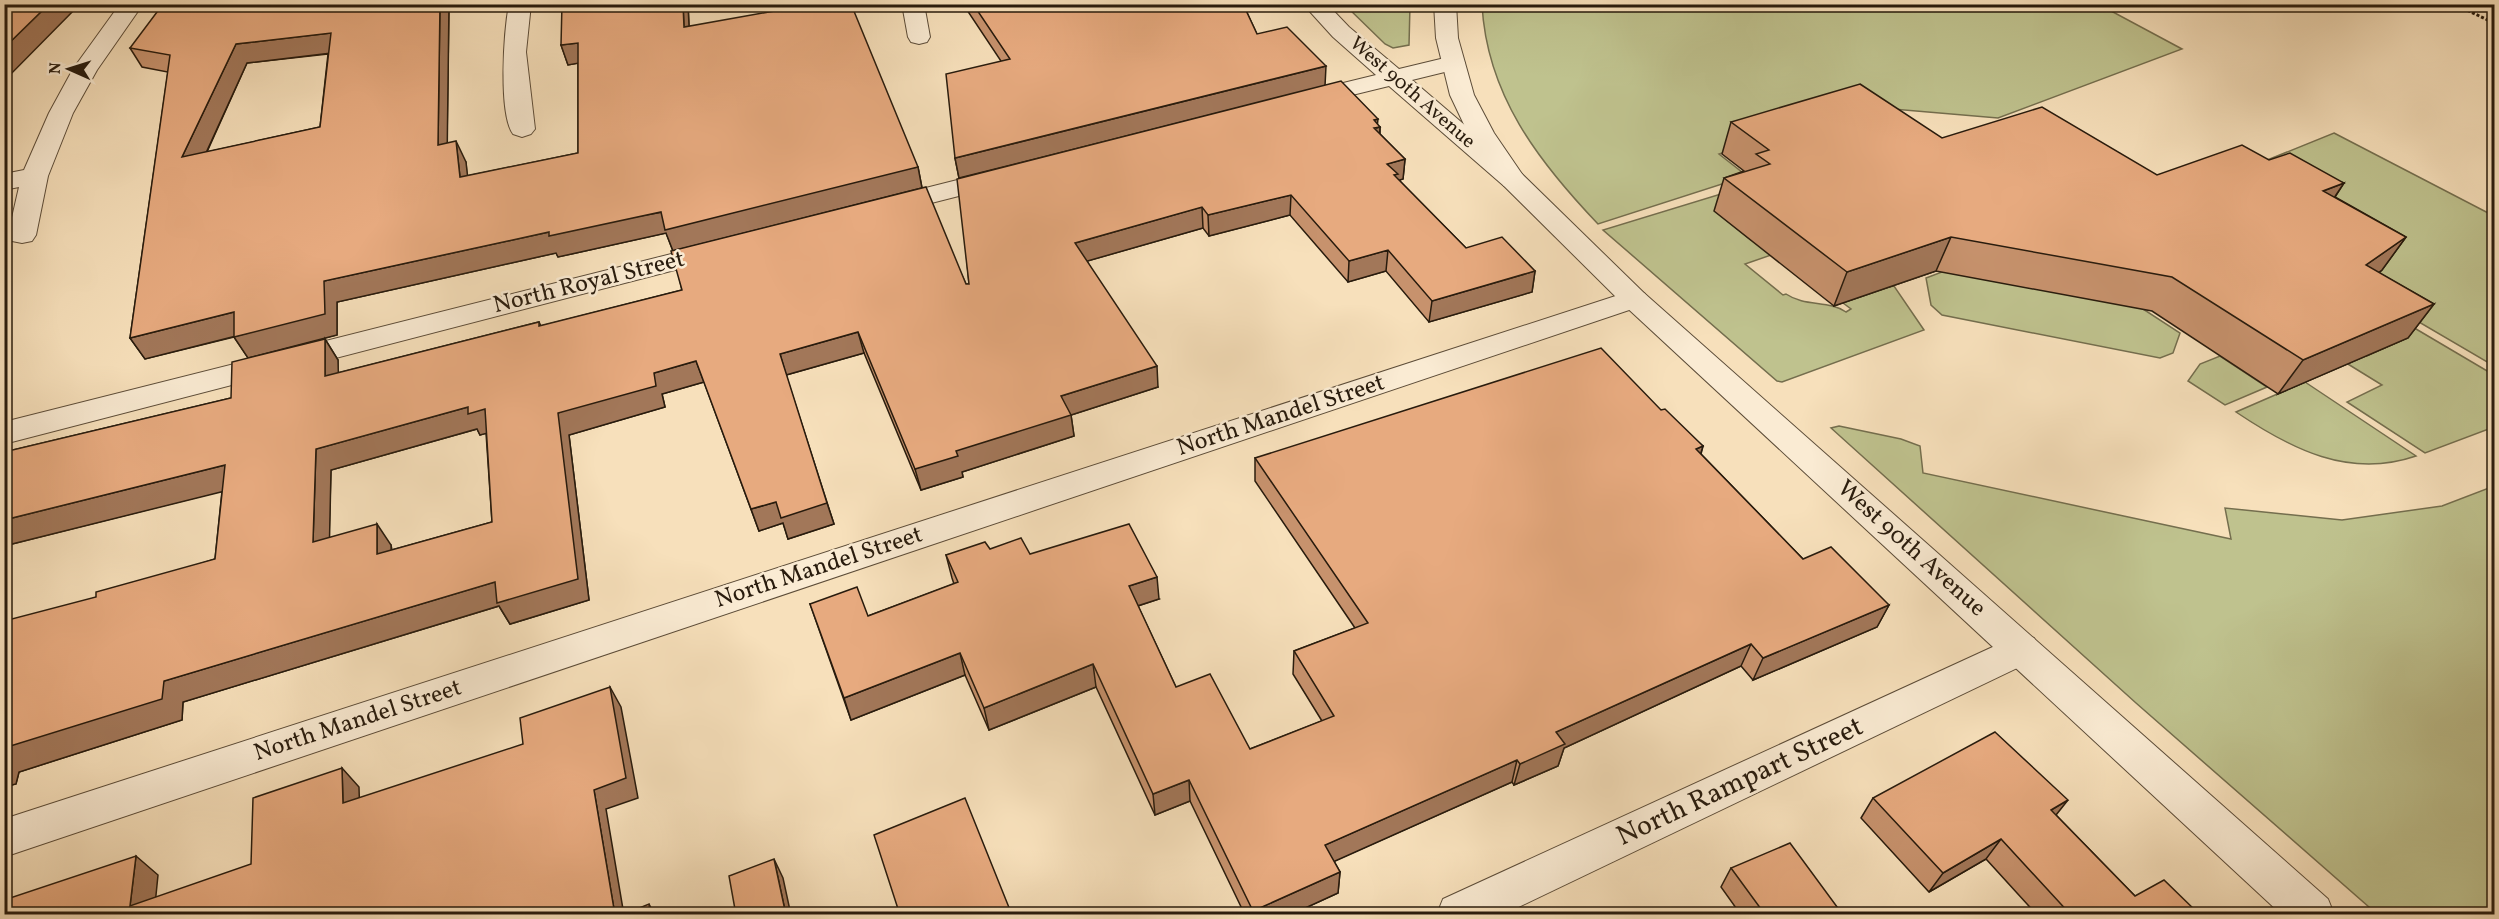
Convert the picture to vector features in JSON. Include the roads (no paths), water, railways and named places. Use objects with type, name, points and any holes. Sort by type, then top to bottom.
[{"type":"street","points":[[22,235],[35,176],[61,113],[85,69],[132,4]]},
{"type":"street","points":[[520,4],[514,34],[514,63],[522,129]]},
{"type":"street","points":[[913,4],[919,37]]},
{"type":"street","name":"West 90th Avenue","points":[[1314,4],[1341,32],[1395,76],[1513,180],[1634,299],[2312,915]]},
{"type":"street","name":"West 90th Avenue","points":[[1445,4],[1447,38],[1462,94],[1481,133],[1513,180]]},
{"type":"street","points":[[1279,106],[1453,63]]},
{"type":"street","points":[[862,213],[1024,171]]},
{"type":"street","points":[[4,182],[35,176]]},
{"type":"street","name":"North Royal Street","points":[[4,433],[746,243]]},
{"type":"street","name":"North Mandel Street","points":[[4,838],[1634,299]]},
{"type":"street","name":"North Rampart Street","points":[[1460,915],[2021,649]]}]
